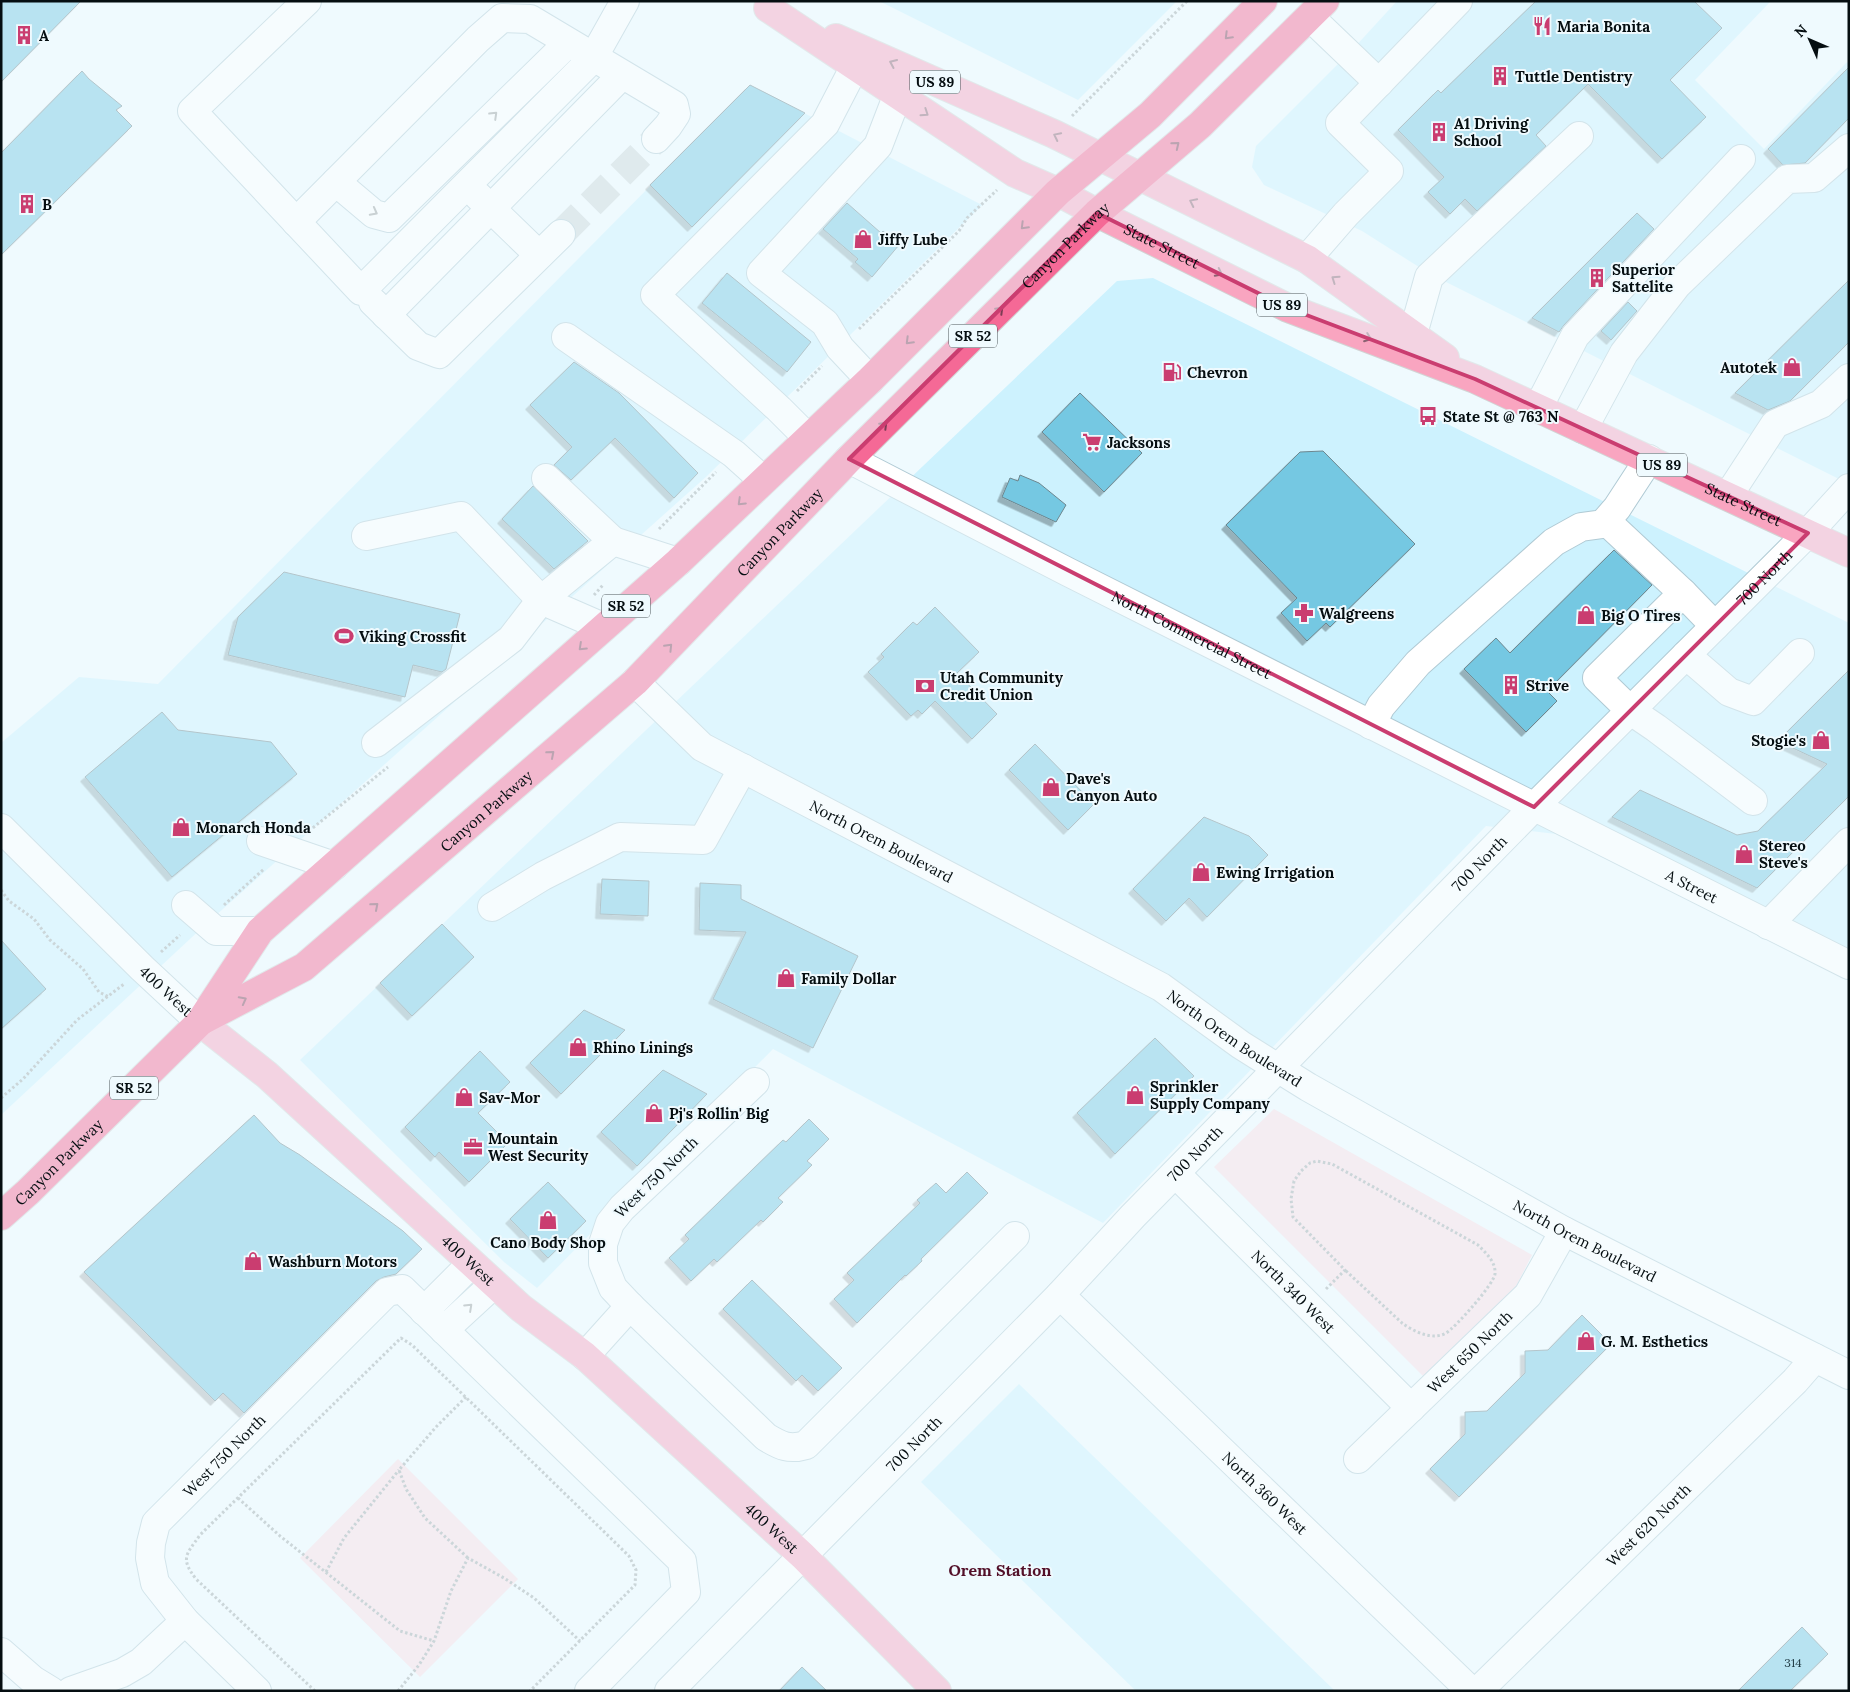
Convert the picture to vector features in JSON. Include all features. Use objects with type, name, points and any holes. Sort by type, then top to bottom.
[{"type":"highway","name":"Canyon Parkway","points":[[1,1216],[28,1192],[200,1022],[260,931],[678,562],[870,380],[1058,192],[1101,158],[1150,115],[1263,1]]},
{"type":"highway","name":"Canyon Parkway","points":[[200,1022],[304,967],[635,682],[849,459],[1097,213],[1200,125],[1318,9]]},
{"type":"main road","name":"State Street","points":[[761,4],[1054,134],[1306,259],[1475,379]]},
{"type":"main road","name":"State Street","points":[[761,4],[1015,172],[1288,308],[1475,379],[1849,553]]},
{"type":"main road","name":"400 West","points":[[200,1022],[267,1075],[521,1308],[585,1356],[803,1556],[938,1691]]},
{"type":"street","points":[[307,1],[192,112],[361,291],[418,346],[439,354],[561,234]]},
{"type":"street","points":[[361,291],[593,58],[625,1]]},
{"type":"street","points":[[1306,259],[1346,214],[1389,171],[1340,123],[1458,1]]},
{"type":"street","points":[[1318,9],[1380,83]]},
{"type":"street","points":[[296,222],[478,39],[502,18],[530,19],[674,105],[676,114],[656,139]]},
{"type":"street","points":[[336,182],[374,214],[389,218],[568,42]]},
{"type":"street","points":[[808,438],[655,295],[825,124],[855,66]]},
{"type":"street","points":[[386,315],[622,75]]},
{"type":"street","points":[[870,380],[840,348],[825,323],[761,273],[878,146],[898,94]]},
{"type":"street","points":[[1413,334],[1429,276],[1579,136]]},
{"type":"street","points":[[1583,429],[1624,353],[1677,285],[1787,179],[1814,178],[1849,148]]},
{"type":"street","points":[[1538,408],[1575,336],[1741,158]]},
{"type":"street","points":[[467,185],[539,256]]},
{"type":"street","points":[[566,337],[734,454],[764,480]]},
{"type":"street","points":[[1728,496],[1775,424],[1821,404],[1849,378]]},
{"type":"street","name":"North Commercial Street","points":[[849,459],[1068,572],[1534,807]]},
{"type":"street","points":[[1371,725],[1381,706],[1418,663],[1554,542],[1581,527],[1603,524],[1617,508],[1649,459]]},
{"type":"street","points":[[546,478],[613,541],[678,562]]},
{"type":"street","name":"700 North","points":[[669,1691],[1060,1295],[1133,1216],[1534,807],[1808,533],[1849,488]]},
{"type":"street","points":[[366,536],[461,516],[541,600],[603,627]]},
{"type":"street","points":[[1606,521],[1683,592],[1715,626]]},
{"type":"street","points":[[376,743],[511,639],[541,600],[613,541]]},
{"type":"street","points":[[1683,592],[1597,678],[1631,711],[1753,801]]},
{"type":"street","points":[[1686,655],[1729,692],[1753,701],[1800,653]]},
{"type":"street","name":"North Orem Boulevard","points":[[635,682],[702,746],[1161,987],[1241,1045],[1308,1088],[1564,1231],[1849,1375]]},
{"type":"street","points":[[492,908],[544,876],[620,837],[702,840],[743,768]]},
{"type":"street","name":"A Street","points":[[1534,807],[1849,965]]},
{"type":"street","name":"400 West","points":[[1,828],[142,968],[200,1022]]},
{"type":"street","points":[[261,840],[334,866]]},
{"type":"street","points":[[1768,925],[1849,842]]},
{"type":"street","points":[[186,905],[216,931],[260,931]]},
{"type":"street","name":"West 750 North","points":[[755,1082],[622,1208],[610,1223],[603,1244],[603,1263],[613,1288],[766,1437],[783,1447],[796,1448],[806,1445],[1015,1236]]},
{"type":"street","name":"North 340 West","points":[[1176,1174],[1411,1408]]},
{"type":"street","name":"West 650 North","points":[[1358,1459],[1528,1294],[1564,1231]]},
{"type":"street","points":[[471,1264],[424,1310],[682,1561],[686,1592],[589,1691]]},
{"type":"street","points":[[444,1330],[494,1284]]},
{"type":"street","name":"West 750 North","points":[[185,1621],[155,1583],[150,1558],[151,1542],[156,1523],[387,1292],[402,1289],[424,1310]]},
{"type":"street","name":"North 360 West","points":[[1060,1295],[1472,1691]]},
{"type":"street","points":[[585,1356],[630,1306]]},
{"type":"street","name":"West 620 North","points":[[1478,1691],[1795,1381],[1815,1358]]},
{"type":"street","points":[[71,1691],[122,1673],[141,1662],[185,1621],[257,1691]]},
{"type":"street","points":[[1,1652],[33,1680],[51,1691]]},
{"type":"path","points":[[1088,100],[1187,1]]},
{"type":"path","points":[[1,890],[9,901],[34,919],[50,940],[83,969],[99,992],[109,997],[77,1020],[23,1078],[1,1098]]},
{"type":"path","points":[[1317,1161],[1332,1164],[1478,1245],[1494,1264],[1495,1276],[1485,1293],[1446,1333],[1435,1336],[1412,1330],[1402,1324],[1345,1270],[1293,1217],[1290,1199],[1294,1181],[1310,1163],[1317,1161]]},
{"type":"path","points":[[1309,1307],[1345,1270]]},
{"type":"path","points":[[315,1691],[196,1579],[187,1566],[187,1553],[200,1535],[401,1338],[412,1345],[629,1556],[636,1570],[635,1585],[530,1691]]},
{"type":"path","points":[[326,1572],[344,1538],[436,1427],[466,1397]]},
{"type":"path","points":[[399,1470],[406,1489],[425,1518],[468,1558],[504,1578],[534,1598],[580,1641]]},
{"type":"path","points":[[238,1498],[280,1536],[400,1631],[434,1641]]},
{"type":"path","points":[[398,1691],[419,1665],[434,1641],[451,1591],[468,1558]]},
{"type":"highlighted area","points":[[1097,213],[1288,308],[1475,379],[1808,533],[1534,807],[849,459]]},
{"type":"shaded area","points":[[879,1],[1177,1],[1078,100]]},
{"type":"shaded area","points":[[1397,1],[1771,1],[1695,80],[1764,149],[1847,62],[1849,64],[1849,484],[1430,274],[1362,231],[1264,185],[1252,167],[1256,146],[1353,49]]},
{"type":"shaded area","points":[[750,85],[982,205],[707,476],[205,925],[1,1115],[1,743],[79,677],[158,684]]},
{"type":"shaded area","points":[[1153,278],[1849,623],[1849,980],[1556,834],[1486,826],[1103,1223],[773,1049],[537,1288],[504,1262],[300,1060],[1117,281]]},
{"type":"shaded area","points":[[1274,1109],[1532,1255],[1512,1294],[1424,1377],[1214,1167]]},
{"type":"shaded area","points":[[1019,1384],[1335,1691],[1136,1691],[921,1482]]},
{"type":"shaded area","points":[[398,1459],[518,1579],[420,1677],[300,1558]]},
{"type":"building","name":"A","points":[[1,1],[81,1],[1,82]]},
{"type":"building","points":[[1536,1],[1694,1],[1722,28],[1670,80],[1706,117],[1662,159],[1588,84],[1536,135],[1546,146],[1477,211],[1465,199],[1450,214],[1428,192],[1444,177],[1398,130],[1438,90],[1441,93]]},
{"type":"building","points":[[1849,67],[1849,118],[1805,163],[1783,165],[1768,149]]},
{"type":"building","name":"B","points":[[82,71],[122,106],[116,110],[132,126],[1,255],[1,153]]},
{"type":"building","points":[[750,85],[805,113],[692,227],[650,185]]},
{"type":"building","name":"Jiffy Lube","points":[[847,203],[881,233],[883,231],[899,245],[872,277],[855,262],[858,259],[823,229]]},
{"type":"building","name":"Superior Sattelite","points":[[1637,213],[1654,229],[1559,332],[1532,318]]},
{"type":"building","points":[[727,273],[811,342],[787,372],[702,303]]},
{"type":"building","name":"Autotek","points":[[1849,280],[1849,342],[1790,401],[1768,410],[1735,393]]},
{"type":"building","points":[[1628,302],[1637,311],[1611,340],[1601,331]]},
{"type":"building","points":[[574,362],[619,393],[698,473],[674,498],[615,438],[571,480],[554,465],[572,447],[530,405]]},
{"type":"building","name":"Jacksons","points":[[1080,393],[1142,453],[1104,492],[1042,432]]},
{"type":"building","name":"Walgreens","points":[[1323,451],[1415,544],[1330,627],[1326,623],[1307,641],[1281,613],[1297,598],[1226,525],[1300,452]]},
{"type":"building","points":[[1020,475],[1039,483],[1066,505],[1056,522],[1002,497],[1010,478],[1018,481]]},
{"type":"building","points":[[533,486],[588,541],[554,569],[502,519]]},
{"type":"building","name":"Big O Tires","points":[[1614,550],[1652,585],[1547,691],[1557,701],[1526,732],[1464,669],[1496,638],[1510,653]]},
{"type":"building","name":"Viking Crossfit","points":[[284,572],[460,614],[446,669],[442,672],[413,665],[405,697],[228,655],[238,617]]},
{"type":"building","name":"Utah Community Credit Union","points":[[935,607],[979,652],[957,673],[997,714],[972,739],[935,701],[922,714],[918,710],[911,716],[868,672],[884,657],[881,654],[913,622],[917,625]]},
{"type":"building","points":[[1849,670],[1849,796],[1757,888],[1612,817],[1640,790],[1737,835],[1758,831],[1827,764],[1778,741]]},
{"type":"building","name":"Monarch Honda","points":[[162,712],[178,730],[271,742],[297,774],[172,877],[85,777]]},
{"type":"building","name":"Dave's Canyon Auto","points":[[1035,744],[1094,804],[1068,830],[1009,770]]},
{"type":"building","name":"Ewing Irrigation","points":[[1204,817],[1249,836],[1268,855],[1207,917],[1189,898],[1166,921],[1133,889]]},
{"type":"building","points":[[602,879],[649,881],[648,916],[600,914]]},
{"type":"building","name":"Family Dollar","points":[[700,883],[741,885],[741,899],[858,956],[813,1048],[713,999],[746,932],[699,930]]},
{"type":"building","points":[[442,924],[474,957],[412,1016],[380,983]]},
{"type":"building","points":[[1,940],[46,989],[1,1029]]},
{"type":"building","name":"Rhino Linings","points":[[584,1010],[625,1030],[561,1094],[530,1063]]},
{"type":"building","name":"Sprinkler Supply Company","points":[[1155,1038],[1194,1076],[1115,1154],[1077,1113]]},
{"type":"building","name":"Sav-Mor","points":[[480,1051],[510,1082],[478,1113],[508,1143],[469,1182],[439,1152],[435,1157],[405,1127]]},
{"type":"building","name":"Pj's Rollin' Big","points":[[663,1070],[707,1094],[637,1166],[601,1132]]},
{"type":"building","name":"Washburn Motors","points":[[254,1115],[280,1143],[300,1155],[403,1231],[422,1249],[396,1274],[376,1281],[244,1413],[223,1393],[215,1401],[84,1272]]},
{"type":"building","points":[[809,1119],[829,1139],[807,1161],[812,1165],[778,1198],[783,1202],[763,1222],[761,1220],[717,1262],[714,1259],[691,1281],[669,1258],[689,1239],[685,1235],[783,1140],[786,1142]]},
{"type":"building","points":[[967,1172],[988,1193],[921,1259],[922,1261],[905,1275],[857,1323],[834,1299],[854,1280],[847,1273],[920,1203],[917,1200],[936,1183],[946,1193]]},
{"type":"building","name":"Cano Body Shop","points":[[548,1182],[586,1221],[548,1258],[510,1219]]},
{"type":"building","points":[[752,1280],[842,1368],[818,1391],[802,1375],[796,1381],[723,1309]]},
{"type":"building","points":[[1582,1315],[1611,1344],[1459,1497],[1430,1469],[1465,1434],[1465,1412],[1487,1411],[1525,1373],[1525,1351],[1548,1350]]},
{"type":"building","points":[[1802,1627],[1828,1654],[1790,1691],[1738,1691]]},
{"type":"building","points":[[802,1667],[827,1691],[779,1691]]},
{"type":"tunnel","points":[[561,234],[656,139]]},
{"type":"place","name":"Maria Bonita","points":[[1542,26]]},
{"type":"place","name":"A","points":[[24,35]]},
{"type":"place","name":"Tuttle Dentistry","points":[[1500,76]]},
{"type":"place","name":"A1 Driving School","points":[[1439,132]]},
{"type":"place","name":"B","points":[[27,204]]},
{"type":"place","name":"Jiffy Lube","points":[[863,239]]},
{"type":"place","name":"Superior Sattelite","points":[[1597,278]]},
{"type":"place","name":"Autotek","points":[[1792,367]]},
{"type":"place","name":"Chevron","points":[[1172,372]]},
{"type":"place","name":"State St @ 763 N","points":[[1428,416]]},
{"type":"place","name":"Jacksons","points":[[1092,442]]},
{"type":"place","name":"Walgreens","points":[[1304,613]]},
{"type":"place","name":"Big O Tires","points":[[1586,615]]},
{"type":"place","name":"Viking Crossfit","points":[[344,636]]},
{"type":"place","name":"Strive","points":[[1511,685]]},
{"type":"place","name":"Utah Community Credit Union","points":[[925,686]]},
{"type":"place","name":"Stogie's","points":[[1821,740]]},
{"type":"place","name":"Dave's Canyon Auto","points":[[1051,787]]},
{"type":"place","name":"Monarch Honda","points":[[181,827]]},
{"type":"place","name":"Stereo Steve's","points":[[1744,854]]},
{"type":"place","name":"Ewing Irrigation","points":[[1201,872]]},
{"type":"place","name":"Family Dollar","points":[[786,978]]},
{"type":"place","name":"Rhino Linings","points":[[578,1047]]},
{"type":"place","name":"Sprinkler Supply Company","points":[[1135,1095]]},
{"type":"place","name":"Sav-Mor","points":[[464,1097]]},
{"type":"place","name":"Pj's Rollin' Big","points":[[654,1113]]},
{"type":"place","name":"Mountain West Security","points":[[473,1147]]},
{"type":"place","name":"Cano Body Shop","points":[[548,1220]]},
{"type":"place","name":"Washburn Motors","points":[[253,1261]]},
{"type":"place","name":"G. M. Esthetics","points":[[1586,1341]]},
{"type":"district","name":"Orem Station","points":[[1000,1570]]}]
